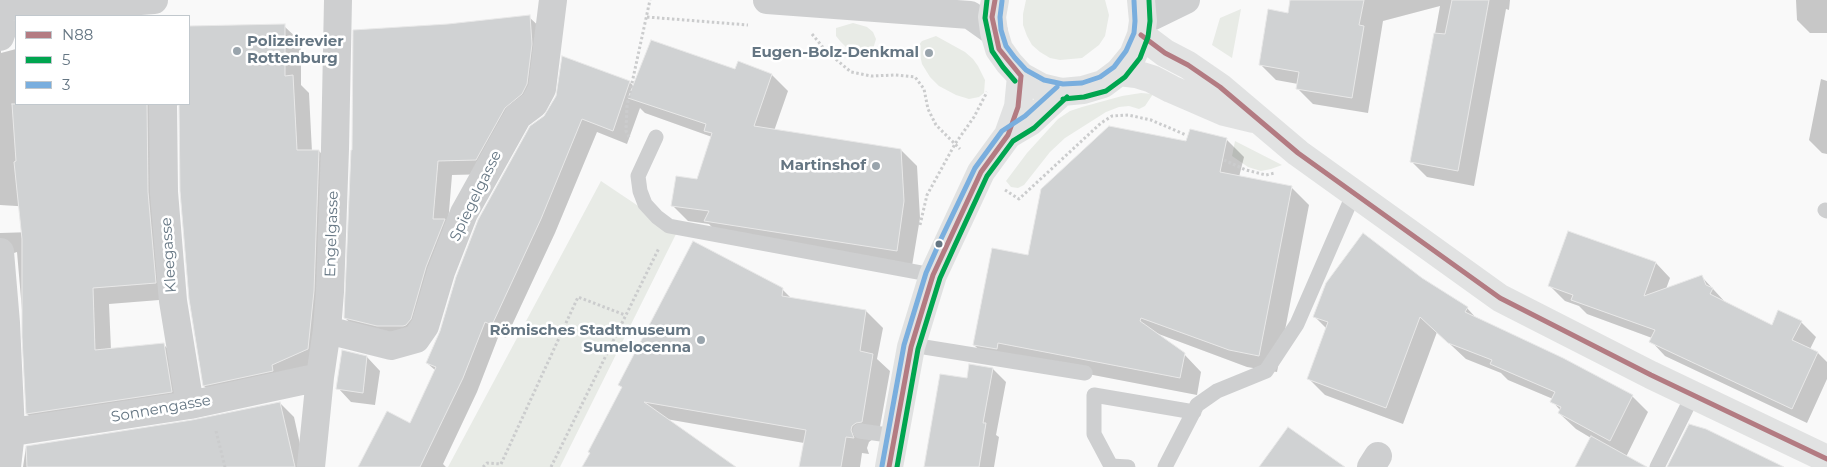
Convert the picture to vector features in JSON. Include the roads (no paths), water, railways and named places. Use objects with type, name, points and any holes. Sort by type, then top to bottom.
[{"type":"main road","points":[[986,6],[992,18],[999,48],[1009,64],[1021,76],[1041,87],[1062,92],[1084,90],[1103,84],[1119,72],[1133,55],[1141,19]]},
{"type":"main road","points":[[1141,19],[1165,53],[1188,65],[1220,87],[1298,153],[1500,298],[1693,395],[1827,459]]},
{"type":"main road","points":[[1119,72],[1136,74],[1152,79],[1224,112],[1259,121]]},
{"type":"main road","points":[[889,467],[912,345],[921,273],[981,172],[1008,135],[1018,107],[1021,76]]},
{"type":"main road","points":[[1008,135],[1030,122],[1062,92]]},
{"type":"street","points":[[0,37],[12,3],[87,5],[156,0],[158,15]]},
{"type":"street","name":"Engelgasse","points":[[311,467],[320,376],[327,330],[335,149],[338,0]]},
{"type":"street","name":"Spiegelgasse","points":[[327,330],[391,346],[416,339],[425,326],[441,272],[464,213],[518,116],[534,104],[542,89],[552,0]]},
{"type":"street","points":[[767,0],[986,6]]},
{"type":"street","points":[[1141,19],[1186,0]]},
{"type":"street","name":"Kleegasse","points":[[163,105],[164,192],[173,301],[200,403]]},
{"type":"street","points":[[0,252],[6,323],[5,433],[7,467]]},
{"type":"street","name":"Sonnengasse","points":[[5,433],[200,403],[320,376]]},
{"type":"lane","points":[[656,137],[638,176],[640,192],[645,204],[657,217],[670,226],[921,273]]},
{"type":"lane","points":[[1165,467],[1197,404],[1217,391],[1266,371],[1297,324],[1354,193]]},
{"type":"lane","points":[[912,345],[1085,373]]},
{"type":"lane","points":[[1128,467],[1111,466],[1094,434],[1094,395],[1194,412]]},
{"type":"lane","points":[[1657,467],[1693,395]]},
{"type":"lane","points":[[860,431],[896,436]]},
{"type":"place","name":"Polizeirevier Rottenburg","points":[[237,51]]},
{"type":"place","name":"Eugen-Bolz-Denkmal","points":[[929,53]]},
{"type":"place","name":"Martinshof","points":[[876,166]]},
{"type":"place","name":"Römisches Stadtmuseum Sumelocenna","points":[[701,340]]}]
